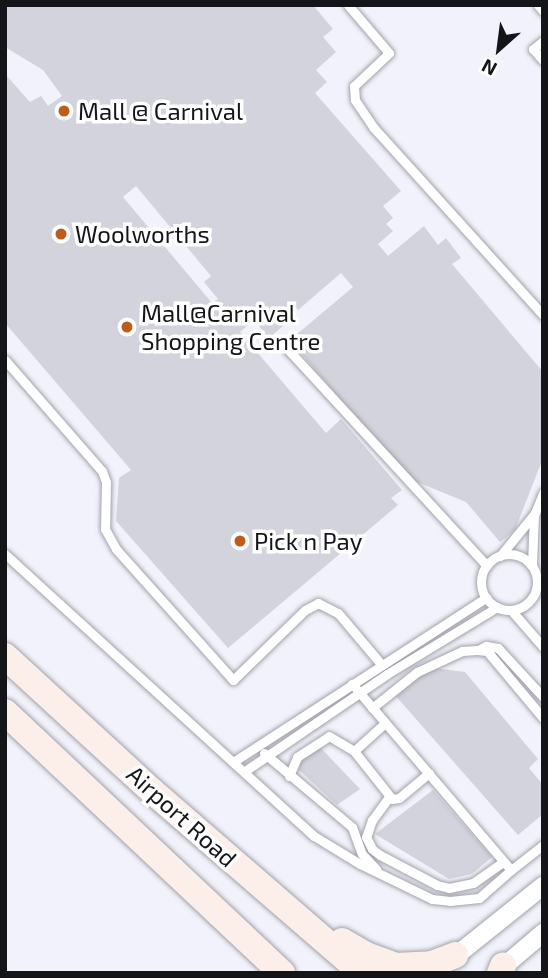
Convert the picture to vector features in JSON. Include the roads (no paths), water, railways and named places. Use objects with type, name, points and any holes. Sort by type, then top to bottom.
[{"type":"main road","name":"Airport Road","points":[[5,656],[152,791],[362,973]]},
{"type":"main road","name":"Airport Road","points":[[5,712],[282,973]]},
{"type":"main road","points":[[303,923],[366,955],[396,966],[432,964],[455,955]]},
{"type":"street","points":[[434,973],[543,886]]},
{"type":"street","points":[[500,971],[543,933]]},
{"type":"lane","points":[[348,5],[389,53],[354,86],[355,100],[374,128],[542,314]]},
{"type":"lane","points":[[538,5],[543,11]]},
{"type":"lane","points":[[543,41],[533,49],[543,60]]},
{"type":"lane","points":[[283,344],[487,566]]},
{"type":"lane","points":[[5,360],[102,471],[106,482],[105,529],[116,549],[233,680],[312,604],[329,606],[353,629],[381,664]]},
{"type":"lane","points":[[537,583],[526,605],[511,610],[497,607],[486,598],[482,582],[487,566],[500,556],[535,513],[543,493]]},
{"type":"lane","points":[[535,513],[532,566],[543,595]]},
{"type":"lane","points":[[5,554],[308,831],[379,873],[432,899],[444,901],[479,898],[543,845]]},
{"type":"lane","points":[[500,556],[518,556],[532,566]]},
{"type":"lane","points":[[233,762],[486,598]]},
{"type":"lane","points":[[245,771],[497,607]]},
{"type":"lane","points":[[511,610],[543,647]]},
{"type":"lane","points":[[477,650],[486,646],[498,648],[543,697]]},
{"type":"lane","points":[[372,708],[418,672],[462,650],[477,650],[487,651],[543,718]]},
{"type":"lane","points":[[352,684],[511,870]]},
{"type":"lane","points":[[354,751],[385,723]]},
{"type":"lane","points":[[289,776],[297,757],[328,736],[354,751],[389,797],[399,798],[429,773]]},
{"type":"lane","points":[[257,747],[352,827],[362,854],[379,873]]},
{"type":"lane","points":[[389,797],[368,830],[370,846],[380,855],[437,886],[449,888],[473,883],[503,862]]},
{"type":"lane","points":[[437,886],[444,901]]},
{"type":"place","name":"Mall @ Carnival","points":[[64,111]]},
{"type":"place","name":"Woolworths","points":[[61,234]]},
{"type":"place","name":"Mall@Carnival Shopping Centre","points":[[127,327]]},
{"type":"place","name":"Pick n Pay","points":[[240,541]]}]
